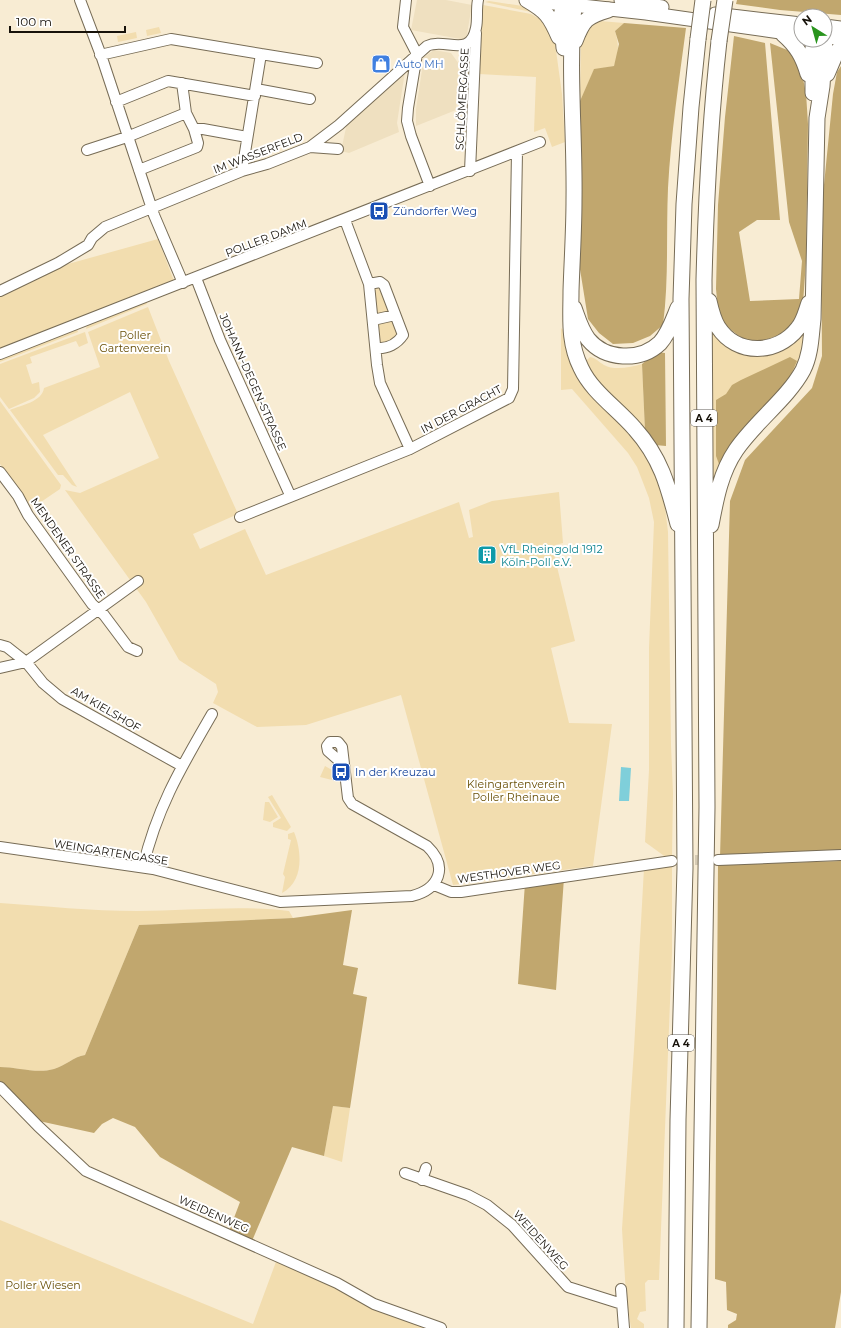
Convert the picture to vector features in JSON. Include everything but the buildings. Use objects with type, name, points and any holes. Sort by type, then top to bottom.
[{"type":"highway","points":[[526,0],[543,9],[550,17],[567,48]]},
{"type":"highway","name":"A 4","points":[[676,1328],[678,1120],[685,868],[684,548],[681,299],[684,204],[691,107],[703,0]]},
{"type":"highway","name":"A 4","points":[[699,1328],[707,807],[704,280],[706,201],[713,99],[725,0]]},
{"type":"highway","points":[[569,3],[567,48],[572,76],[574,200],[570,327],[573,347],[581,368],[594,388],[634,428],[658,460],[667,482],[684,548]]},
{"type":"highway","points":[[567,48],[585,20],[590,16],[608,10]]},
{"type":"highway","points":[[783,34],[795,44],[803,57],[817,87]]},
{"type":"highway","points":[[817,87],[836,53],[841,47]]},
{"type":"highway","points":[[705,557],[718,491],[724,473],[736,450],[759,421],[792,386],[803,369],[809,351],[813,319],[812,294],[817,118],[817,87],[813,48]]},
{"type":"highway","points":[[817,87],[824,48]]},
{"type":"highway","points":[[704,280],[713,316],[718,327],[734,343],[745,348],[761,349],[775,346],[788,338],[799,327],[812,294]]},
{"type":"highway","points":[[571,298],[580,326],[588,339],[612,355],[627,357],[646,352],[659,343],[669,330],[681,299]]},
{"type":"main road","points":[[526,0],[569,3],[608,10],[793,35]]},
{"type":"main road","points":[[621,0],[713,14],[793,23]]},
{"type":"street","points":[[80,0],[152,208],[182,283]]},
{"type":"street","points":[[406,0],[403,28],[416,54],[407,121],[411,136],[430,186]]},
{"type":"street","name":"IM WASSERFELD","points":[[0,290],[58,264],[88,245],[92,238],[105,227],[242,171],[267,164],[310,147],[339,125],[416,54],[431,44],[457,46],[466,44],[471,40],[476,28],[478,0]]},
{"type":"street","name":"SCHLÖMERGASSE","points":[[470,171],[476,60],[476,28]]},
{"type":"street","points":[[100,55],[171,39],[317,63]]},
{"type":"street","points":[[242,171],[261,54]]},
{"type":"street","points":[[116,102],[168,81],[310,99]]},
{"type":"street","points":[[139,170],[191,150],[198,145],[194,129],[182,114],[182,83]]},
{"type":"street","points":[[87,150],[127,137],[182,114]]},
{"type":"street","points":[[194,129],[210,130],[247,137]]},
{"type":"street","name":"POLLER DAMM","points":[[0,354],[470,171],[540,142]]},
{"type":"street","points":[[310,147],[338,149]]},
{"type":"street","name":"IN DER GRACHT","points":[[240,517],[290,495],[410,449],[503,402],[512,394],[517,152]]},
{"type":"street","points":[[345,220],[370,284],[380,383],[410,449]]},
{"type":"street","name":"JOHANN-DEGEN-STRASSE","points":[[196,278],[220,340],[290,495]]},
{"type":"street","points":[[370,284],[380,282],[384,285],[403,335],[398,343],[382,349],[376,348]]},
{"type":"street","points":[[373,320],[395,314]]},
{"type":"street","name":"MENDENER STRASSE","points":[[0,472],[18,496],[28,515],[92,604],[99,610],[128,647],[137,652]]},
{"type":"street","points":[[0,668],[26,662],[138,581]]},
{"type":"street","name":"AM KIELSHOF","points":[[0,645],[7,647],[26,662],[43,683],[62,699],[182,766]]},
{"type":"street","points":[[143,867],[155,822],[166,796],[212,714]]},
{"type":"street","points":[[344,765],[348,798],[352,804],[427,846],[433,852],[438,862],[439,869],[434,885]]},
{"type":"street","name":"WEINGARTENGASSE","points":[[0,847],[143,867],[280,902],[412,896],[425,893],[434,885]]},
{"type":"street","points":[[718,860],[841,855]]},
{"type":"street","name":"WESTHOVER WEG","points":[[434,885],[451,892],[461,892],[643,864],[672,861]]},
{"type":"street","name":"WEIDENWEG","points":[[0,1087],[38,1126],[86,1171],[337,1282],[374,1304],[441,1328]]},
{"type":"street","points":[[422,1180],[426,1168]]},
{"type":"street","name":"WEIDENWEG","points":[[405,1173],[468,1195],[487,1204],[503,1216],[568,1287],[622,1304]]},
{"type":"street","points":[[621,1289],[624,1328]]},
{"type":"shaded area","points":[[417,0],[446,0],[472,5],[466,40],[411,30]]},
{"type":"shaded area","points":[[737,0],[841,0],[841,15],[833,14],[833,8],[793,8],[793,11],[736,4]]},
{"type":"shaded area","points":[[624,23],[686,28],[669,168],[666,291],[663,325],[650,336],[633,343],[613,344],[599,333],[588,319],[579,263],[580,101],[594,69],[614,66],[619,44],[615,31]]},
{"type":"shaded area","points":[[734,36],[765,43],[780,220],[757,220],[739,232],[750,301],[799,299],[802,261],[789,222],[770,43],[792,52],[799,60],[806,93],[808,124],[806,261],[803,303],[794,322],[782,334],[762,341],[744,340],[725,325],[718,310],[716,289],[718,205],[725,117]]},
{"type":"shaded area","points":[[434,50],[451,53],[459,64],[456,110],[416,126],[416,109],[424,57]]},
{"type":"shaded area","points":[[406,65],[397,123],[399,132],[349,153],[341,151],[347,123]]},
{"type":"shaded area","points":[[841,66],[841,852],[720,857],[730,501],[745,460],[812,388],[822,356],[821,215],[833,94],[837,72]]},
{"type":"shaded area","points":[[657,352],[665,353],[666,446],[655,445],[645,431],[642,364]]},
{"type":"shaded area","points":[[790,357],[797,361],[788,382],[738,435],[719,464],[716,456],[716,400],[726,394],[732,385]]},
{"type":"shaded area","points":[[841,861],[841,1292],[835,1328],[728,1328],[728,1325],[736,1320],[737,1314],[727,1310],[726,1282],[715,1279],[718,865]]},
{"type":"shaded area","points":[[564,878],[556,990],[518,984],[525,883]]},
{"type":"shaded area","points":[[352,910],[343,965],[358,968],[353,994],[367,997],[350,1108],[333,1106],[324,1156],[292,1147],[252,1241],[229,1231],[240,1202],[160,1157],[135,1127],[113,1118],[102,1124],[94,1133],[39,1121],[0,1082],[0,1067],[40,1071],[58,1068],[85,1055],[139,925],[293,918]]},
{"type":"green space","points":[[489,1],[529,7],[536,13],[485,2]]},
{"type":"green space","points":[[483,5],[531,14],[545,22],[554,36],[562,94],[565,142],[552,147],[545,128],[534,132],[536,77],[479,74]]},
{"type":"green space","points":[[600,21],[624,23],[615,31],[618,44],[617,57],[614,66],[594,70],[580,101],[581,42],[586,25],[590,27]]},
{"type":"green space","points":[[159,27],[161,33],[147,36],[146,30]]},
{"type":"green space","points":[[136,32],[137,38],[118,42],[117,36]]},
{"type":"green space","points":[[158,239],[174,281],[0,351],[0,294],[68,264]]},
{"type":"green space","points":[[380,286],[389,311],[380,316],[376,314],[373,287]]},
{"type":"green space","points":[[146,302],[147,304],[86,329],[87,325]]},
{"type":"green space","points":[[148,307],[169,361],[238,514],[193,534],[200,549],[245,529],[266,575],[459,502],[469,538],[473,537],[469,510],[492,501],[559,492],[563,543],[552,546],[575,641],[551,648],[569,723],[612,724],[593,866],[453,885],[401,695],[306,725],[257,727],[213,703],[218,692],[216,684],[179,660],[146,602],[65,490],[80,493],[159,458],[130,392],[43,435],[77,487],[72,485],[63,475],[58,475],[10,410],[35,400],[42,393],[44,388],[100,367],[88,332]]},
{"type":"green space","points":[[392,319],[399,334],[398,339],[380,344],[378,341],[377,323]]},
{"type":"green space","points":[[804,324],[806,341],[798,366],[713,484],[711,330],[751,354]]},
{"type":"green space","points":[[561,328],[565,332],[624,426],[650,459],[664,498],[668,532],[673,793],[672,858],[667,858],[645,842],[649,770],[649,648],[654,522],[649,498],[637,467],[628,453],[572,389],[561,390]]},
{"type":"green space","points":[[77,329],[78,332],[0,362],[0,358]]},
{"type":"green space","points":[[85,332],[88,343],[79,347],[76,341],[30,357],[32,363],[26,365],[32,384],[39,382],[40,392],[34,398],[9,409],[0,397],[0,364]]},
{"type":"green space","points":[[590,357],[608,367],[613,368],[642,364],[645,431],[595,380],[585,362]]},
{"type":"green space","points":[[0,401],[61,485],[60,489],[35,506],[30,505],[0,464]]},
{"type":"green space","points":[[325,766],[332,770],[332,780],[320,777]]},
{"type":"green space","points":[[272,795],[291,827],[287,831],[273,827],[273,823],[281,818],[268,797]]},
{"type":"green space","points":[[265,802],[269,802],[278,817],[270,822],[263,820]]},
{"type":"green space","points":[[294,832],[300,857],[298,874],[289,888],[282,893],[285,877],[283,874],[291,840],[288,839],[288,834]]},
{"type":"green space","points":[[672,864],[672,952],[659,1280],[648,1280],[645,1283],[646,1311],[640,1312],[637,1319],[644,1324],[644,1328],[631,1328],[626,1295],[622,1229],[644,868]]},
{"type":"green space","points":[[0,903],[120,911],[251,908],[289,911],[293,918],[139,925],[85,1055],[54,1069],[34,1071],[0,1067]]},
{"type":"green space","points":[[333,1106],[350,1108],[342,1162],[324,1156]]},
{"type":"green space","name":"Poller Wiesen","points":[[0,1220],[253,1324],[277,1259],[432,1328],[0,1328]]},
{"type":"water","points":[[621,767],[631,768],[629,801],[619,801]]},
{"type":"tunnel","points":[[680,860],[712,860]]},
{"type":"place","name":"Auto MH","points":[[381,64]]},
{"type":"place","name":"Zündorfer Weg","points":[[379,211]]},
{"type":"place","name":"VfL Rheingold 1912 Köln-Poll e.V.","points":[[487,555]]},
{"type":"place","name":"In der Kreuzau","points":[[341,772]]},
{"type":"park label","name":"Poller Gartenverein","points":[[135,341]]},
{"type":"park label","name":"Kleingartenverein Poller Rheinaue","points":[[516,790]]}]
